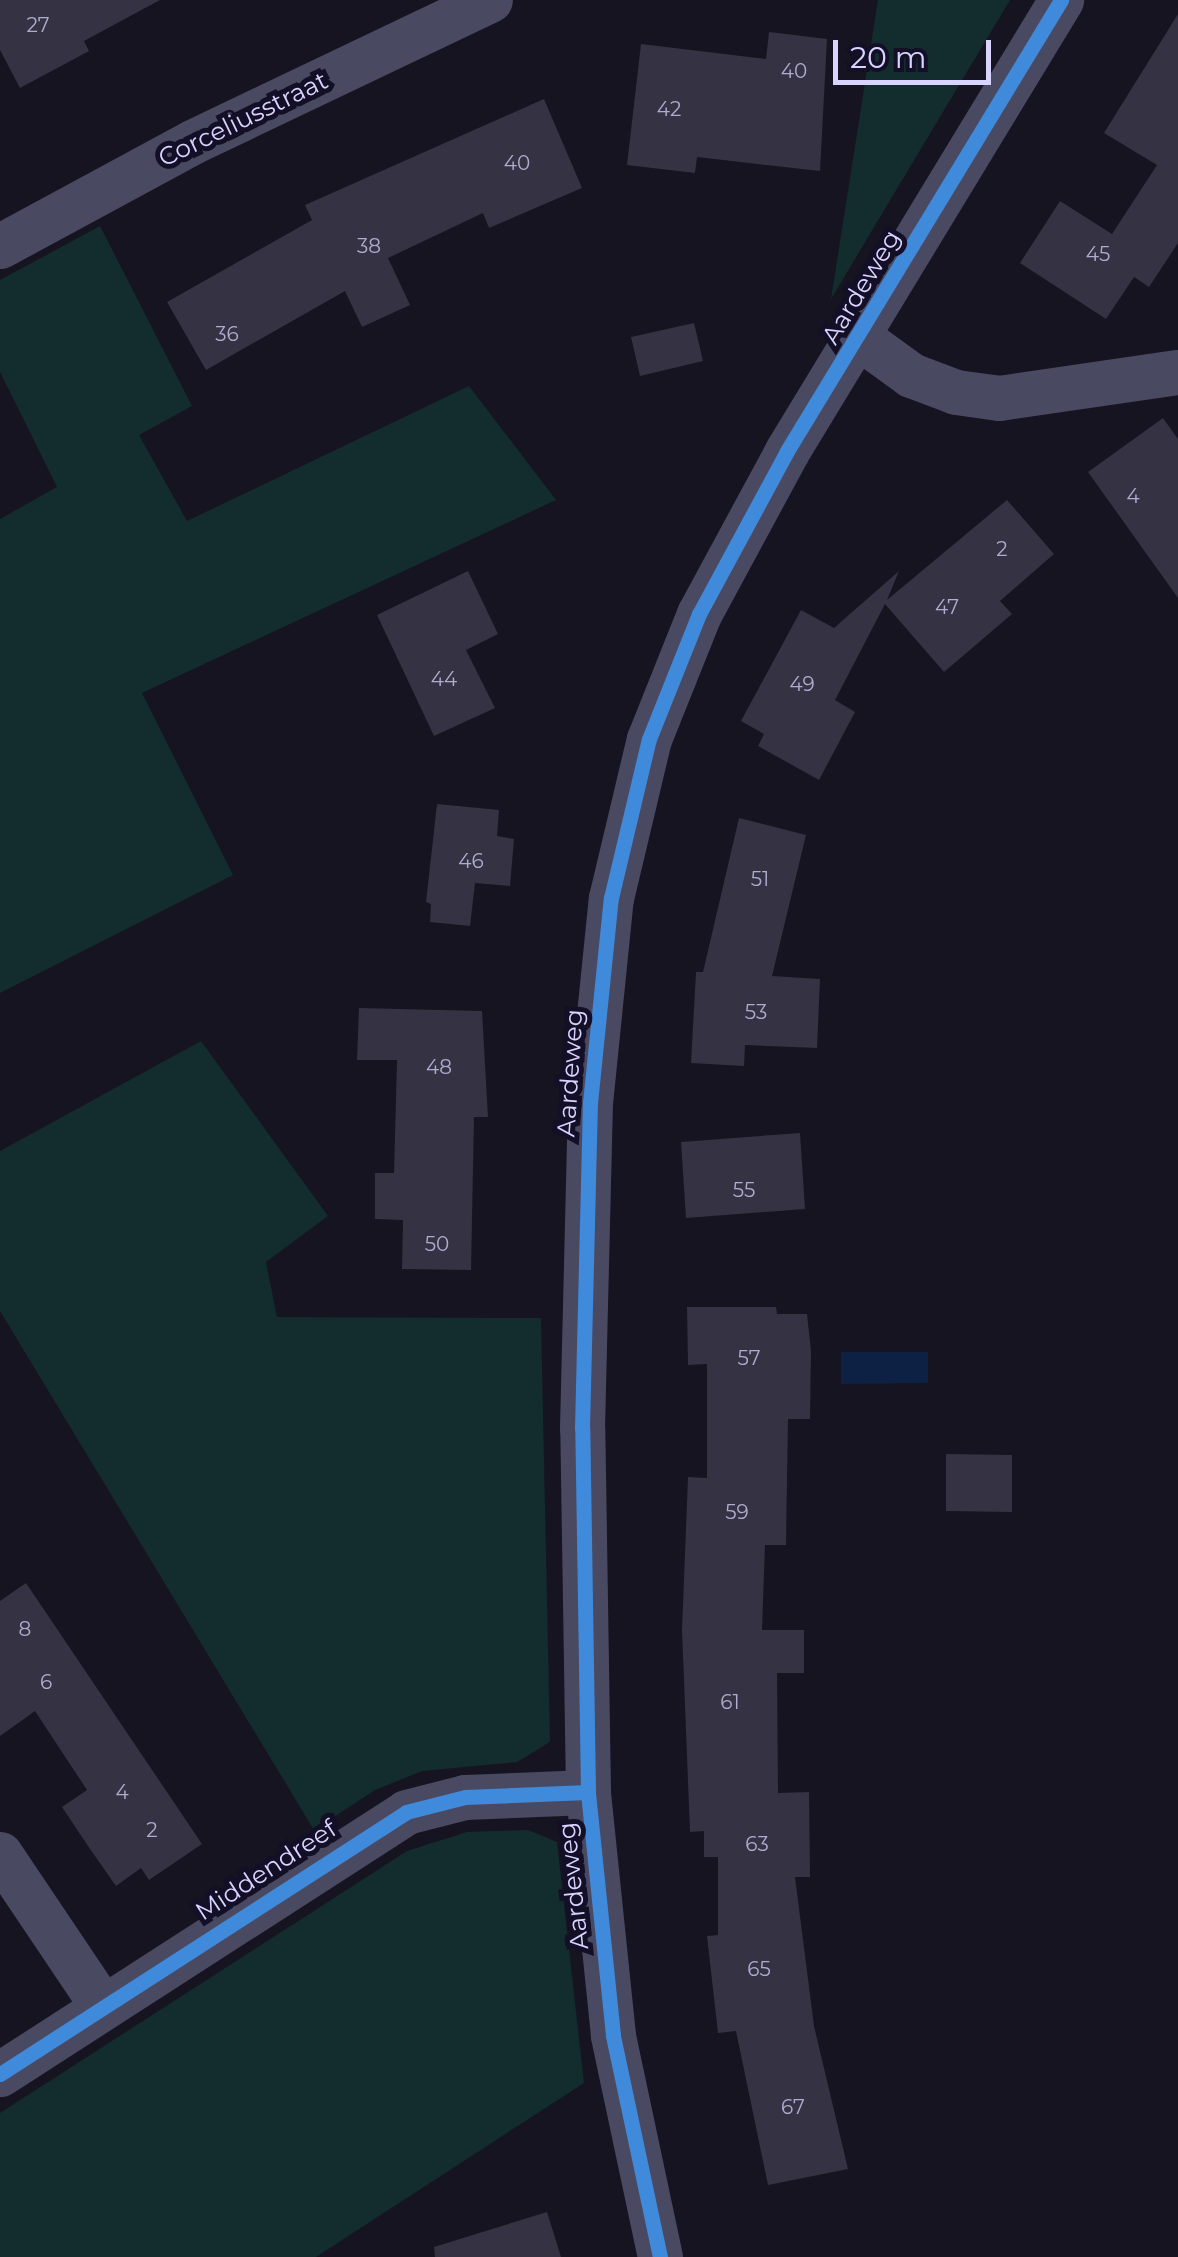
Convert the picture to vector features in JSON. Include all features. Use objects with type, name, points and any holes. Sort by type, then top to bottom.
[{"type":"street","name":"Corceliusstraat","points":[[0,246],[192,142],[490,0]]},
{"type":"street","name":"Aardeweg","points":[[660,2257],[613,2035],[588,1792],[582,1428],[590,1103],[625,819],[670,676],[699,614],[788,451],[860,338],[1061,0]]},
{"type":"street","points":[[860,338],[910,374],[956,392],[999,398],[1178,372]]},
{"type":"street","name":"Middendreef","points":[[0,2074],[406,1812],[466,1797],[588,1792]]},
{"type":"street","points":[[0,1854],[103,2007]]},
{"type":"green space","points":[[878,0],[1010,0],[831,299]]},
{"type":"green space","points":[[100,226],[192,406],[139,435],[187,521],[469,386],[556,500],[142,693],[233,875],[0,993],[0,519],[57,487],[0,372],[0,280]]},
{"type":"green space","points":[[201,1041],[328,1216],[266,1262],[277,1317],[541,1318],[550,1742],[517,1762],[422,1771],[375,1790],[314,1830],[0,1311],[0,1151]]},
{"type":"green space","points":[[528,1830],[557,1842],[584,2083],[316,2257],[0,2257],[0,2113],[407,1851],[467,1832]]},
{"type":"water","points":[[841,1352],[928,1352],[928,1383],[841,1384]]},
{"type":"building","points":[[0,0],[160,0],[84,41],[89,51],[20,88],[0,50]]},
{"type":"building","points":[[1178,14],[1178,243],[1149,287],[1134,277],[1106,319],[1020,263],[1060,201],[1112,234],[1157,165],[1104,133]]},
{"type":"building","points":[[769,32],[827,39],[820,171],[697,157],[695,173],[627,165],[641,44],[766,59]]},
{"type":"building","points":[[544,99],[582,188],[489,228],[483,213],[388,258],[410,305],[362,327],[345,291],[206,370],[167,302],[312,220],[305,205]]},
{"type":"building","points":[[694,323],[703,361],[640,376],[631,337]]},
{"type":"building","points":[[1163,418],[1178,439],[1178,598],[1088,472]]},
{"type":"building","points":[[1007,500],[1054,554],[1000,601],[1012,614],[944,672],[885,604],[835,700],[855,712],[819,780],[758,746],[764,734],[741,721],[801,610],[834,628],[899,571],[887,600]]},
{"type":"building","points":[[468,571],[498,634],[466,650],[495,708],[434,736],[377,615]]},
{"type":"building","points":[[437,804],[499,810],[497,836],[514,839],[510,886],[475,883],[470,926],[430,922],[431,904],[426,902]]},
{"type":"building","points":[[739,818],[806,835],[772,976],[820,979],[817,1048],[745,1045],[744,1066],[691,1063],[696,972],[703,972]]},
{"type":"building","points":[[359,1008],[482,1011],[488,1117],[474,1117],[471,1270],[402,1269],[403,1220],[375,1219],[375,1173],[394,1173],[397,1060],[357,1060]]},
{"type":"building","points":[[800,1133],[805,1209],[686,1218],[681,1142]]},
{"type":"building","points":[[687,1307],[776,1307],[777,1314],[807,1314],[811,1351],[810,1419],[788,1419],[786,1545],[765,1545],[762,1630],[804,1630],[804,1673],[777,1673],[778,1793],[809,1792],[810,1877],[795,1877],[814,2026],[848,2169],[768,2185],[736,2031],[718,2033],[707,1936],[718,1935],[718,1857],[704,1857],[704,1831],[690,1832],[682,1630],[688,1477],[707,1478],[707,1364],[688,1365]]},
{"type":"building","points":[[946,1454],[1012,1455],[1012,1512],[946,1511]]},
{"type":"building","points":[[26,1583],[202,1844],[149,1880],[141,1868],[116,1886],[88,1846],[62,1807],[87,1790],[35,1711],[0,1736],[0,1601]]},
{"type":"building","points":[[547,2212],[561,2257],[435,2257],[434,2247]]},
{"type":"cycle path","points":[[660,2257],[613,2035],[588,1792],[582,1428],[590,1103],[611,898],[649,739],[699,614],[787,451],[1061,0]]},
{"type":"cycle path","points":[[0,2074],[406,1812],[465,1797],[588,1792]]}]
